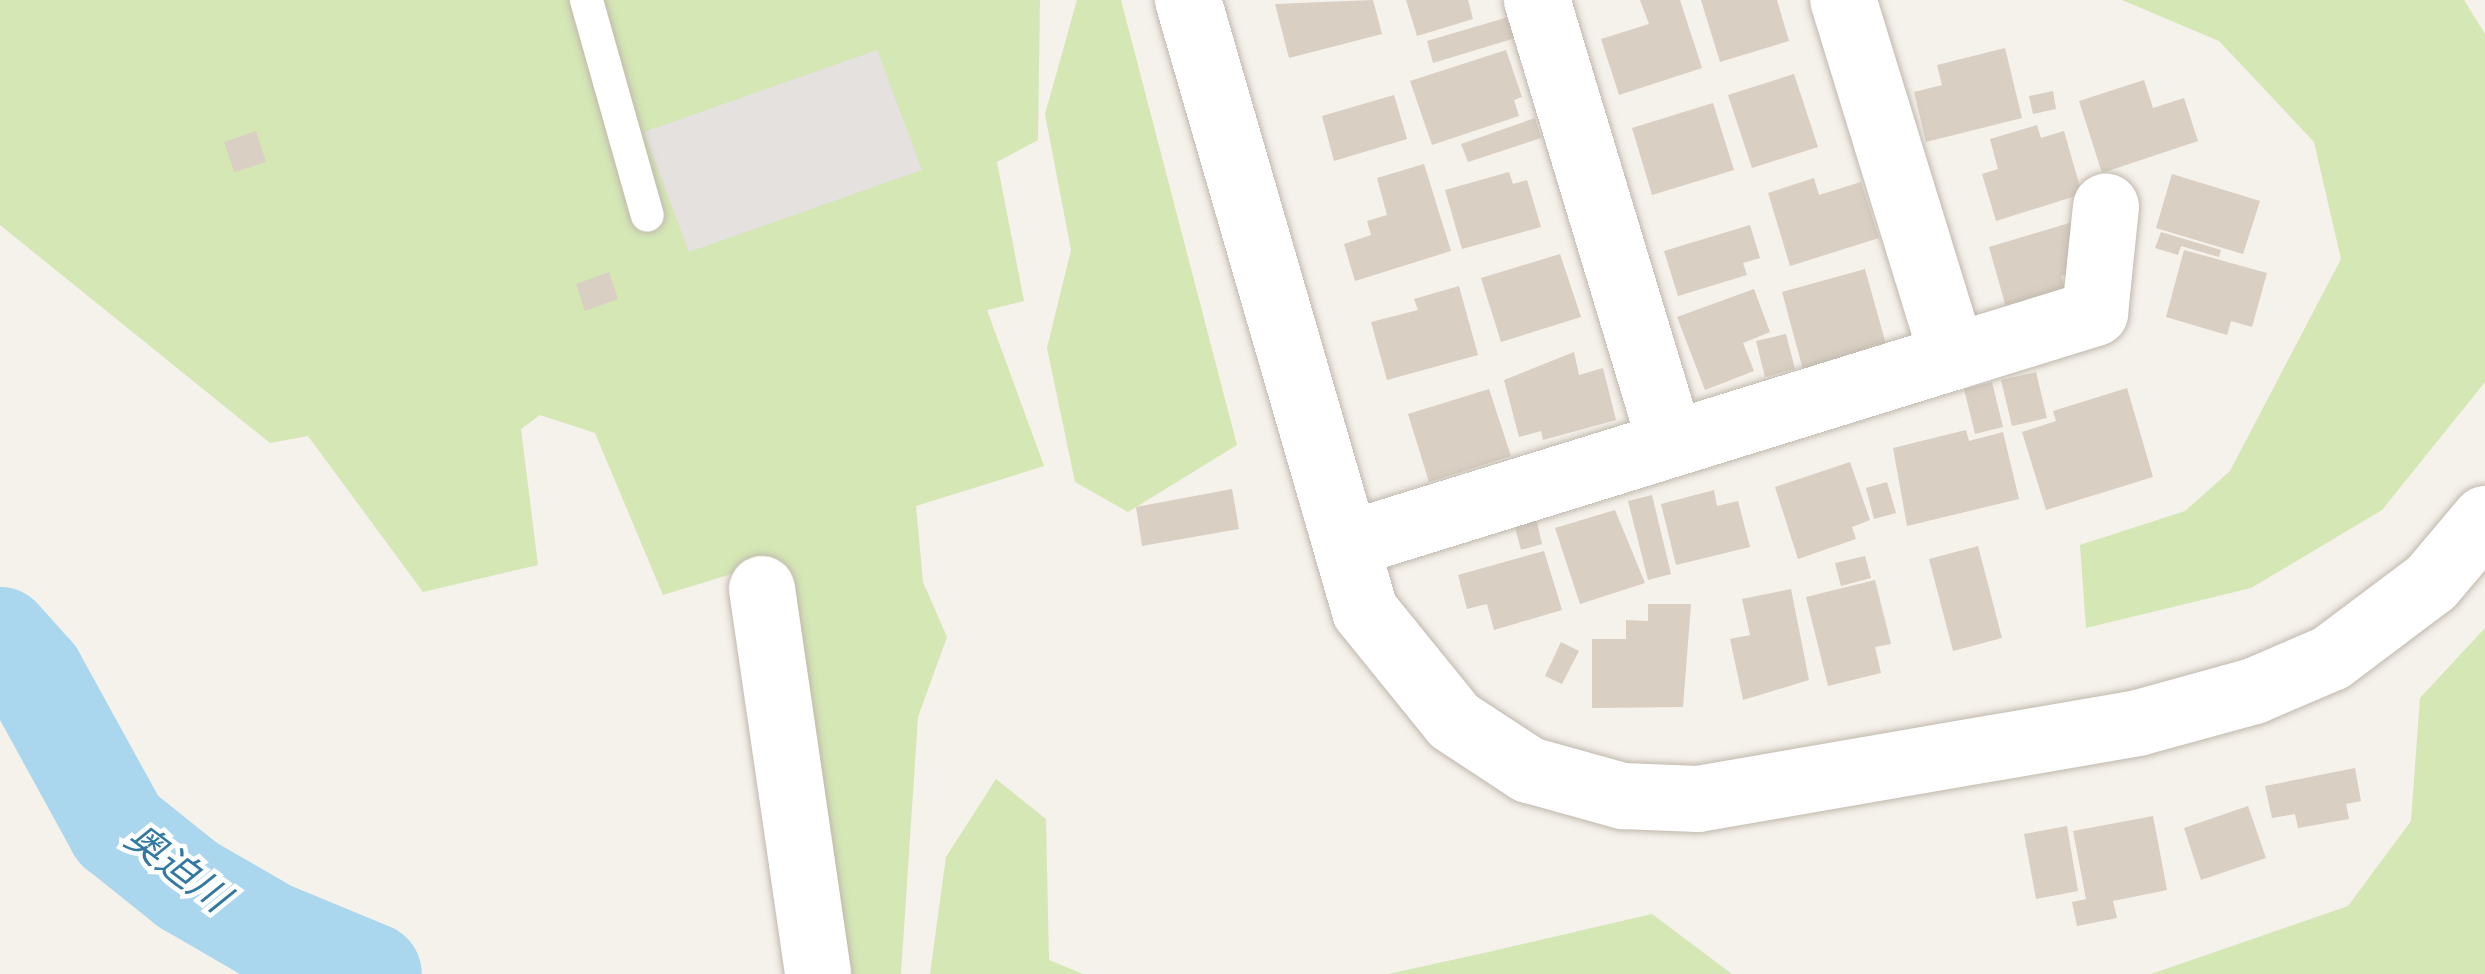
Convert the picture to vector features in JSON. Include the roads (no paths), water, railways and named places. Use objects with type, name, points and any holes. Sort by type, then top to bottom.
[{"type":"street","points":[[1188,0],[1365,611],[1454,721],[1529,770],[1622,796],[1698,799],[2138,722],[2254,692],[2331,658],[2365,633],[2431,583],[2485,519]]},
{"type":"street","points":[[1537,0],[1671,443]]},
{"type":"street","points":[[1843,0],[1953,357]]},
{"type":"street","points":[[1346,544],[2095,314],[2106,206]]},
{"type":"street","points":[[762,589],[818,974]]},
{"type":"lane","points":[[586,0],[647,215]]},
{"type":"waterway","name":"奥迫川","points":[[0,638],[34,676],[118,829],[188,885],[269,932],[371,974]]}]
